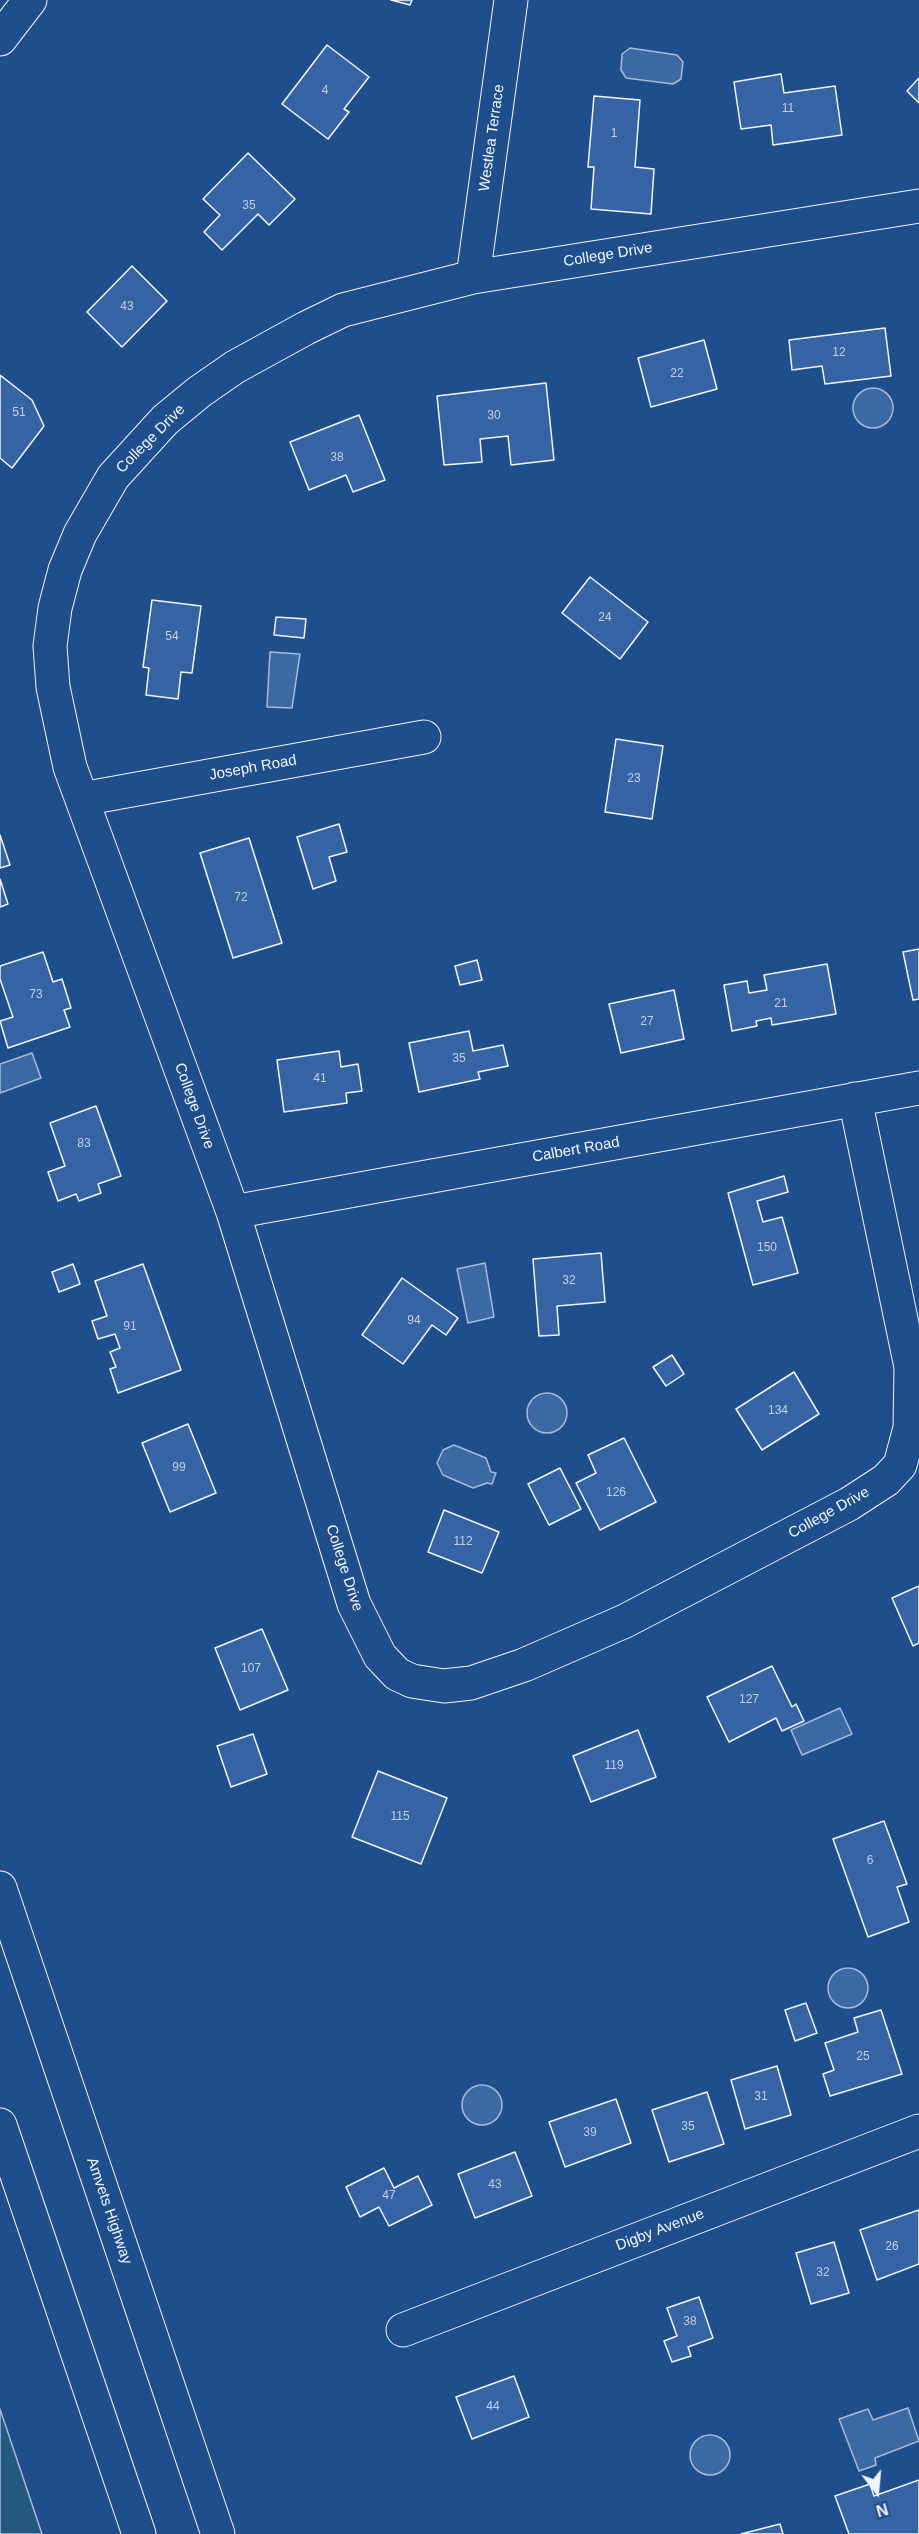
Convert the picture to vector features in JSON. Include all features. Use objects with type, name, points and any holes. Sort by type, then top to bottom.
[{"type":"main road","points":[[0,39],[30,0]]},
{"type":"main road","name":"Westlea Terrace","points":[[473,277],[511,0]]},
{"type":"main road","name":"College Drive","points":[[855,1099],[911,1367],[910,1428],[900,1465],[886,1480],[849,1504],[625,1621],[524,1665],[471,1683],[436,1685],[412,1681],[398,1674],[380,1656],[354,1604],[233,1212],[70,767],[53,687],[50,646],[55,608],[65,570],[80,534],[114,477],[165,420],[226,373],[270,347],[343,310],[473,277],[919,206]]},
{"type":"main road","name":"Joseph Road","points":[[82,799],[424,737]]},
{"type":"main road","name":"Calbert Road","points":[[233,1212],[919,1088]]},
{"type":"main road","name":"Amvets Highway","points":[[0,1888],[218,2534]]},
{"type":"main road","points":[[0,2125],[139,2534]]},
{"type":"main road","name":"Digby Avenue","points":[[403,2330],[919,2131]]},
{"type":"shaded area","points":[[630,48],[677,55],[683,62],[681,79],[673,84],[626,78],[621,70],[622,54]]},
{"type":"shaded area","points":[[873,388],[881,389],[887,394],[892,400],[892,416],[887,422],[881,427],[873,428],[865,427],[859,422],[854,416],[853,408],[854,400],[859,394],[865,389]]},
{"type":"shaded area","points":[[270,652],[300,654],[292,708],[267,707]]},
{"type":"shaded area","points":[[32,1053],[41,1078],[0,1093],[0,1064]]},
{"type":"shaded area","points":[[485,1263],[494,1317],[468,1323],[457,1269]]},
{"type":"shaded area","points":[[547,1393],[555,1394],[561,1399],[566,1405],[566,1421],[561,1427],[555,1432],[547,1433],[539,1432],[533,1427],[528,1421],[527,1413],[528,1405],[533,1399],[539,1394]]},
{"type":"shaded area","points":[[454,1445],[486,1458],[491,1472],[496,1473],[492,1484],[487,1483],[473,1488],[443,1475],[437,1463],[443,1450]]},
{"type":"shaded area","points":[[840,1708],[852,1734],[802,1755],[791,1730]]},
{"type":"shaded area","points":[[848,1968],[856,1969],[862,1974],[867,1980],[867,1996],[862,2002],[856,2007],[848,2008],[840,2007],[834,2002],[829,1996],[828,1988],[829,1980],[834,1974],[840,1969]]},
{"type":"shaded area","points":[[482,2085],[490,2086],[496,2091],[501,2097],[501,2113],[496,2119],[490,2124],[482,2125],[474,2124],[468,2119],[463,2113],[462,2105],[463,2097],[468,2091],[474,2086]]},
{"type":"shaded area","points":[[908,2408],[919,2441],[875,2458],[876,2465],[859,2471],[839,2419],[868,2409],[873,2420]]},
{"type":"shaded area","points":[[0,2409],[42,2534],[0,2534]]},
{"type":"shaded area","points":[[710,2435],[724,2441],[730,2455],[724,2469],[710,2475],[696,2469],[690,2455],[696,2441]]},
{"type":"building","points":[[391,0],[412,0],[410,5]]},
{"type":"building","points":[[327,45],[369,77],[344,109],[349,112],[328,139],[282,104]]},
{"type":"building","points":[[781,74],[784,93],[835,86],[842,135],[773,145],[771,125],[741,129],[734,82]]},
{"type":"building","points":[[919,78],[919,103],[907,91]]},
{"type":"building","points":[[594,96],[640,100],[635,167],[654,169],[651,214],[591,209],[594,167],[588,167]]},
{"type":"building","points":[[248,153],[295,199],[269,225],[258,214],[222,250],[204,232],[220,215],[203,199]]},
{"type":"building","points":[[132,266],[167,301],[122,347],[87,312]]},
{"type":"building","points":[[885,328],[891,376],[825,384],[822,366],[792,370],[789,340]]},
{"type":"building","points":[[704,340],[717,389],[651,407],[638,358]]},
{"type":"building","points":[[0,375],[32,400],[44,426],[12,468],[0,458]]},
{"type":"building","points":[[546,383],[554,460],[511,465],[508,436],[480,439],[482,462],[444,465],[437,396]]},
{"type":"building","points":[[359,415],[385,480],[353,492],[346,475],[309,490],[290,442]]},
{"type":"building","points":[[590,577],[648,622],[620,659],[562,613]]},
{"type":"building","points":[[152,600],[201,606],[192,673],[181,672],[178,699],[146,695],[149,668],[143,667]]},
{"type":"building","points":[[276,617],[306,619],[304,638],[274,635]]},
{"type":"building","points":[[616,739],[663,746],[652,819],[605,812]]},
{"type":"building","points":[[339,824],[347,852],[329,857],[336,881],[313,889],[297,837]]},
{"type":"building","points":[[0,835],[10,865],[0,868]]},
{"type":"building","points":[[249,838],[282,943],[233,958],[200,853]]},
{"type":"building","points":[[0,879],[8,904],[0,907]]},
{"type":"building","points":[[919,949],[919,999],[913,1000],[903,952]]},
{"type":"building","points":[[43,952],[53,982],[62,979],[71,1008],[64,1010],[70,1027],[8,1048],[0,1021],[13,1017],[0,979],[0,966]]},
{"type":"building","points":[[477,960],[482,980],[460,985],[455,966]]},
{"type":"building","points":[[827,964],[836,1014],[772,1025],[771,1018],[756,1021],[757,1026],[732,1031],[724,985],[747,981],[749,993],[767,990],[764,975]]},
{"type":"building","points":[[674,990],[684,1039],[621,1053],[609,1004]]},
{"type":"building","points":[[469,1031],[473,1051],[503,1045],[508,1066],[478,1072],[480,1079],[419,1092],[409,1043]]},
{"type":"building","points":[[339,1051],[341,1067],[358,1064],[362,1091],[346,1093],[347,1103],[284,1112],[277,1060]]},
{"type":"building","points":[[96,1106],[121,1176],[98,1184],[101,1193],[79,1201],[76,1194],[58,1201],[48,1172],[65,1166],[50,1123]]},
{"type":"building","points":[[784,1176],[788,1192],[757,1201],[763,1222],[782,1217],[798,1273],[753,1285],[728,1193]]},
{"type":"building","points":[[601,1253],[605,1302],[557,1306],[559,1335],[539,1336],[533,1259]]},
{"type":"building","points":[[73,1264],[80,1284],[59,1292],[52,1272]]},
{"type":"building","points":[[143,1264],[181,1370],[118,1393],[110,1369],[116,1367],[110,1352],[120,1348],[115,1334],[98,1339],[92,1321],[107,1316],[95,1281]]},
{"type":"building","points":[[402,1278],[458,1318],[446,1335],[432,1325],[403,1364],[362,1335]]},
{"type":"building","points":[[672,1355],[684,1374],[666,1386],[653,1367]]},
{"type":"building","points":[[794,1372],[819,1414],[762,1450],[736,1409]]},
{"type":"building","points":[[188,1424],[216,1493],[170,1512],[142,1443]]},
{"type":"building","points":[[624,1438],[656,1502],[600,1530],[576,1483],[596,1473],[588,1455]]},
{"type":"building","points":[[560,1468],[581,1509],[549,1525],[528,1484]]},
{"type":"building","points":[[444,1510],[499,1532],[482,1573],[428,1552]]},
{"type":"building","points":[[919,1586],[919,1643],[913,1646],[892,1598]]},
{"type":"building","points":[[262,1629],[288,1690],[240,1710],[215,1648]]},
{"type":"building","points":[[772,1666],[792,1707],[796,1704],[804,1721],[782,1731],[776,1718],[729,1742],[707,1697]]},
{"type":"building","points":[[638,1730],[656,1777],[591,1802],[573,1756]]},
{"type":"building","points":[[253,1734],[267,1774],[231,1787],[217,1746]]},
{"type":"building","points":[[378,1771],[447,1798],[421,1864],[352,1837]]},
{"type":"building","points":[[884,1821],[907,1884],[897,1887],[909,1922],[868,1937],[833,1839]]},
{"type":"building","points":[[806,2003],[817,2033],[795,2041],[785,2010]]},
{"type":"building","points":[[881,2010],[902,2074],[830,2096],[823,2074],[834,2070],[825,2043],[858,2032],[854,2018]]},
{"type":"building","points":[[777,2066],[791,2115],[745,2129],[731,2080]]},
{"type":"building","points":[[707,2092],[724,2144],[669,2162],[652,2110]]},
{"type":"building","points":[[616,2099],[631,2143],[565,2167],[549,2122]]},
{"type":"building","points":[[515,2152],[532,2196],[475,2218],[458,2174]]},
{"type":"building","points":[[384,2168],[394,2188],[418,2176],[432,2205],[389,2226],[379,2207],[360,2217],[346,2187]]},
{"type":"building","points":[[919,2210],[919,2264],[877,2280],[860,2230]]},
{"type":"building","points":[[834,2242],[849,2293],[811,2304],[796,2253]]},
{"type":"building","points":[[699,2297],[713,2338],[688,2347],[691,2356],[672,2362],[664,2341],[677,2336],[667,2308]]},
{"type":"building","points":[[514,2376],[529,2417],[472,2439],[456,2397]]},
{"type":"building","points":[[919,2480],[919,2534],[849,2534],[835,2496],[870,2484],[874,2496]]},
{"type":"building","points":[[780,2524],[783,2534],[741,2534]]}]
